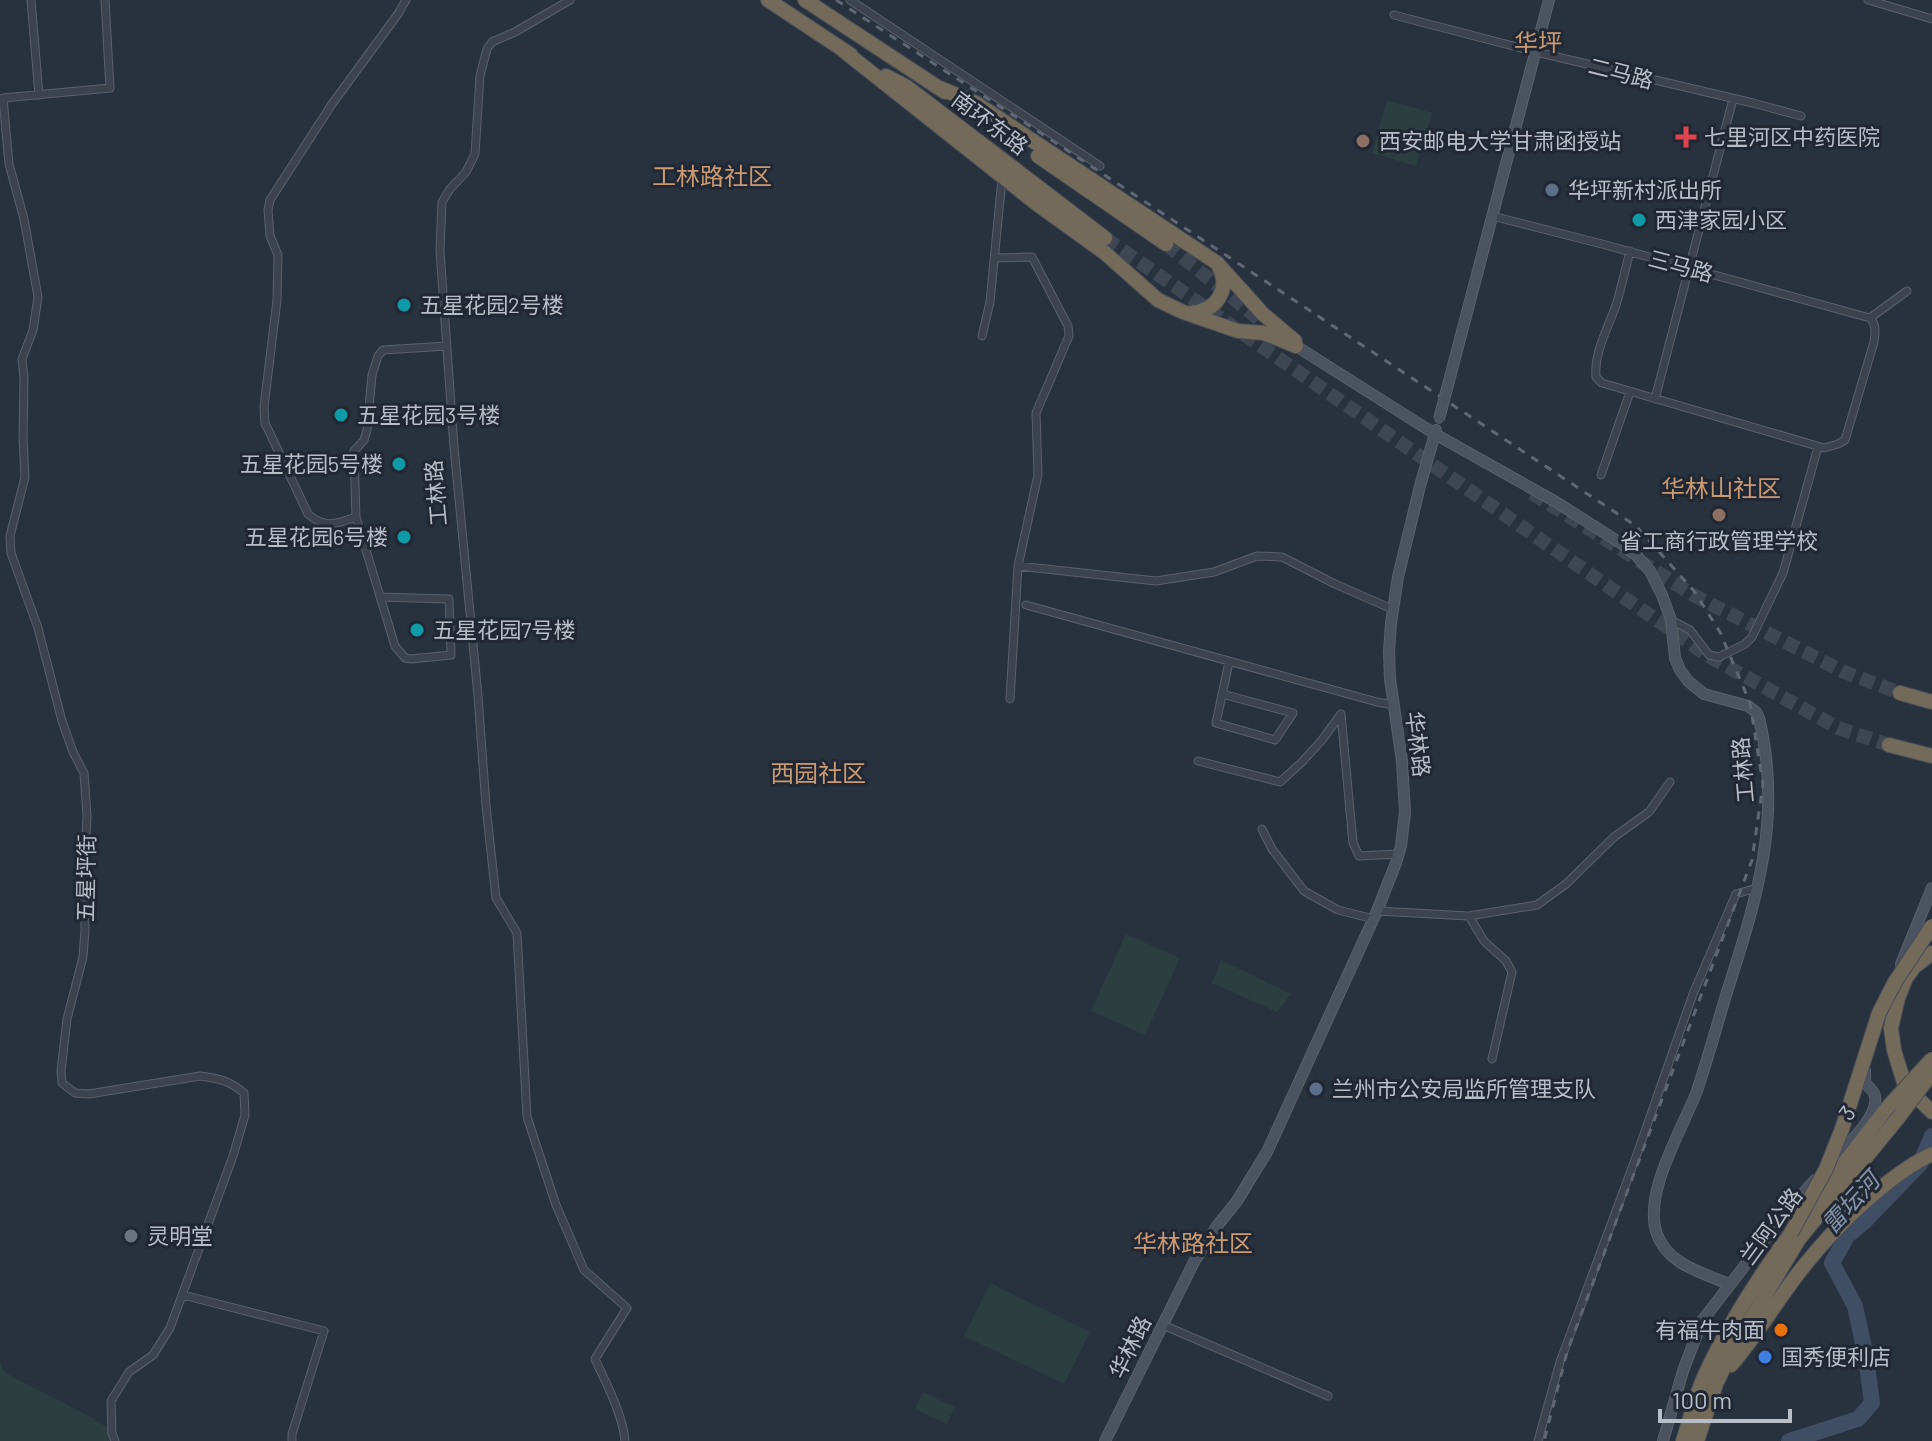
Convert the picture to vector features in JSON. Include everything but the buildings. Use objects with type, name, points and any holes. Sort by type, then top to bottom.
[{"type":"highway","points":[[768,0],[844,51],[1002,177],[1105,253],[1158,300],[1238,331],[1264,333],[1296,346]]},
{"type":"highway","points":[[805,0],[937,87],[976,103],[1217,263],[1263,314],[1295,341],[1296,346]]},
{"type":"highway","name":"南环东路","points":[[844,51],[907,87],[1105,238]]},
{"type":"highway","name":"南环东路","points":[[937,87],[1166,244]]},
{"type":"highway","points":[[1183,312],[1202,312],[1218,300],[1224,281],[1217,263]]},
{"type":"highway","points":[[1900,693],[1932,702]]},
{"type":"highway","points":[[1889,745],[1932,756]]},
{"type":"highway","points":[[1795,1236],[1842,1129],[1879,1013],[1895,982],[1932,926]]},
{"type":"highway","points":[[1932,953],[1906,978],[1891,1028],[1905,1086],[1932,1112]]},
{"type":"highway","name":"兰阿公路","points":[[1683,1441],[1703,1380],[1743,1304],[1887,1108],[1932,1059]]},
{"type":"highway","name":"兰阿公路","points":[[1697,1441],[1716,1384],[1795,1236],[1932,1073]]},
{"type":"highway","points":[[1716,1384],[1752,1341],[1804,1266],[1890,1180],[1932,1154]]},
{"type":"street","points":[[31,0],[39,95]]},
{"type":"street","name":"五星坪街","points":[[105,0],[110,88],[3,98],[2,115],[9,164],[24,219],[38,297],[33,330],[22,359],[25,477],[10,536],[11,553],[38,628],[62,721],[84,773],[87,816],[83,957],[67,1019],[62,1083],[75,1093],[89,1094],[200,1076],[232,1083],[244,1093],[245,1102],[245,1115],[233,1156],[170,1328],[153,1355],[129,1372],[111,1401],[115,1441]]},
{"type":"street","points":[[356,517],[325,524],[308,514],[265,423],[278,270],[278,255],[270,236],[268,210],[270,200],[332,104],[406,0]]},
{"type":"street","name":"工林路","points":[[570,0],[492,42],[485,56],[480,76],[475,154],[466,172],[445,196],[441,208],[441,260],[486,806],[496,898],[517,933],[527,1117],[556,1205],[584,1270],[627,1308],[595,1359],[610,1393],[625,1441]]},
{"type":"street","points":[[850,0],[1100,166]]},
{"type":"street","name":"华林路","points":[[1105,1441],[1207,1240],[1237,1201],[1267,1152],[1376,915],[1399,854],[1405,812],[1389,651],[1392,609],[1420,486],[1549,0]]},
{"type":"street","points":[[1868,0],[1932,19]]},
{"type":"street","name":"二马路","points":[[1394,15],[1801,116]]},
{"type":"street","points":[[1655,399],[1733,99]]},
{"type":"street","points":[[1053,154],[1063,141]]},
{"type":"street","points":[[982,336],[996,258],[1002,177]]},
{"type":"street","name":"三马路","points":[[1492,216],[1870,318]]},
{"type":"street","points":[[1630,251],[1595,368],[1596,377],[1602,383],[1630,392],[1824,448],[1845,440],[1874,342],[1876,330],[1870,318],[1907,291]]},
{"type":"street","points":[[996,258],[1032,257],[1068,326],[1069,336],[1036,413],[1038,475],[1018,566],[1010,699]]},
{"type":"street","points":[[380,597],[449,599],[451,655],[411,659],[405,658],[395,646],[380,597],[356,517],[354,451],[364,440],[367,430],[372,375],[383,350],[447,346]]},
{"type":"street","name":"工林路","points":[[1296,346],[1636,555],[1650,571],[1662,595],[1671,620],[1675,658],[1688,681],[1704,694],[1748,706],[1759,718],[1770,790],[1767,834],[1757,888],[1710,1051],[1665,1164],[1654,1210],[1657,1237],[1665,1250],[1677,1261],[1729,1284]]},
{"type":"street","points":[[1601,475],[1630,392]]},
{"type":"street","points":[[1671,620],[1690,630],[1709,655],[1719,657],[1752,637],[1783,573],[1818,447]]},
{"type":"street","points":[[1018,566],[1156,581],[1214,572],[1257,556],[1282,557],[1392,609]]},
{"type":"street","points":[[1026,605],[1393,705]]},
{"type":"street","points":[[1222,694],[1293,713],[1275,740],[1216,723],[1222,694],[1229,662]]},
{"type":"street","points":[[1198,761],[1280,782],[1322,740],[1341,714],[1353,843],[1359,856],[1399,854]]},
{"type":"street","points":[[1262,829],[1272,849],[1304,891],[1338,910],[1376,915],[1469,916],[1537,905],[1566,884],[1614,837],[1649,812],[1670,782]]},
{"type":"street","points":[[1538,1441],[1560,1362],[1693,994],[1736,894],[1757,888]]},
{"type":"street","name":"3","points":[[1663,1441],[1683,1371],[1702,1321],[1786,1212],[1870,1119],[1875,1103],[1874,1092],[1865,1083],[1864,1071],[1909,943],[1932,888]]},
{"type":"street","points":[[1469,916],[1484,941],[1506,961],[1512,972],[1492,1059]]},
{"type":"street","points":[[183,1295],[324,1331],[292,1441]]},
{"type":"street","points":[[1163,1325],[1328,1396]]},
{"type":"shaded area","points":[[1387,100],[1432,113],[1416,166],[1372,153]]},
{"type":"shaded area","points":[[1126,934],[1180,958],[1145,1035],[1091,1011]]},
{"type":"shaded area","points":[[1221,960],[1291,994],[1277,1012],[1212,983]]},
{"type":"shaded area","points":[[990,1283],[1090,1332],[1064,1384],[964,1336]]},
{"type":"shaded area","points":[[0,1362],[4,1371],[11,1376],[108,1428],[111,1441],[0,1441]]},
{"type":"shaded area","points":[[923,1392],[955,1407],[947,1424],[915,1409]]},
{"type":"waterway","name":"雷坛河","points":[[1789,1441],[1858,1419],[1872,1403],[1855,1306],[1832,1263],[1847,1236],[1920,1164],[1932,1136]]},
{"type":"tunnel","points":[[1105,238],[1710,657],[1838,728],[1889,745]]},
{"type":"tunnel","points":[[1166,244],[1270,328]]},
{"type":"tunnel","points":[[1532,493],[1695,596],[1844,672],[1900,693]]},
{"type":"railway","points":[[836,0],[1636,526],[1694,591],[1720,632],[1750,703],[1763,784],[1752,860],[1567,1352],[1544,1441]]},
{"type":"place","name":"七里河区中药医院","points":[[1686,137]]},
{"type":"place","name":"西安邮电大学甘肃函授站","points":[[1363,141]]},
{"type":"place","name":"华坪新村派出所","points":[[1552,190]]},
{"type":"place","name":"西津家园小区","points":[[1639,220]]},
{"type":"place","name":"五星花园2号楼","points":[[404,305]]},
{"type":"place","name":"五星花园3号楼","points":[[341,415]]},
{"type":"place","name":"五星花园5号楼","points":[[399,464]]},
{"type":"place","name":"省工商行政管理学校","points":[[1719,515]]},
{"type":"place","name":"五星花园6号楼","points":[[404,537]]},
{"type":"place","name":"五星花园7号楼","points":[[417,630]]},
{"type":"place","name":"兰州市公安局监所管理支队","points":[[1316,1089]]},
{"type":"place","name":"灵明堂","points":[[131,1236]]},
{"type":"place","name":"有福牛肉面","points":[[1781,1330]]},
{"type":"place","name":"国秀便利店","points":[[1765,1357]]},
{"type":"district","name":"华坪","points":[[1538,43]]},
{"type":"district","name":"工林路社区","points":[[712,177]]},
{"type":"district","name":"华林山社区","points":[[1721,489]]},
{"type":"district","name":"西园社区","points":[[818,774]]},
{"type":"district","name":"华林路社区","points":[[1193,1244]]}]
